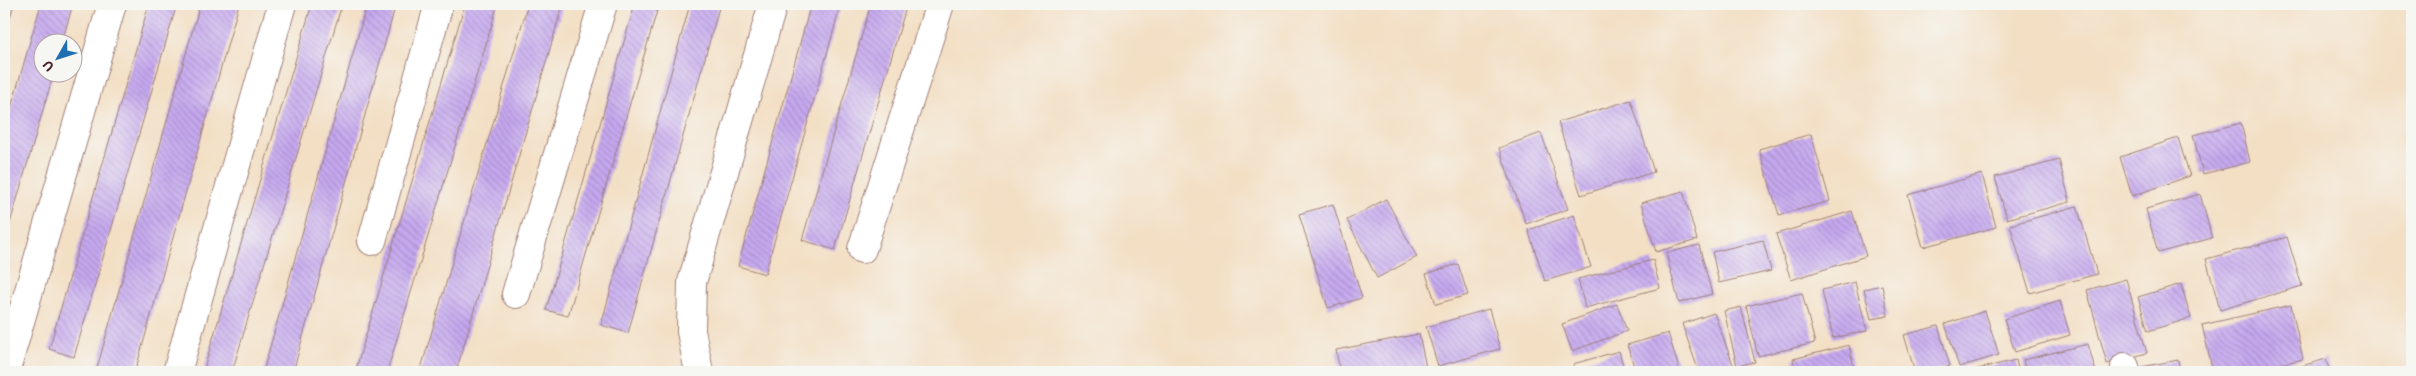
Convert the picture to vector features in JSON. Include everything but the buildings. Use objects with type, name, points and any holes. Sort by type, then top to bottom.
[{"type":"street","points":[[8,363],[112,4]]},
{"type":"street","points":[[177,372],[282,4]]},
{"type":"street","points":[[372,241],[439,4]]},
{"type":"street","points":[[516,294],[602,4]]},
{"type":"street","points":[[699,372],[691,331],[692,282],[773,4]]},
{"type":"street","points":[[862,249],[940,4]]}]
